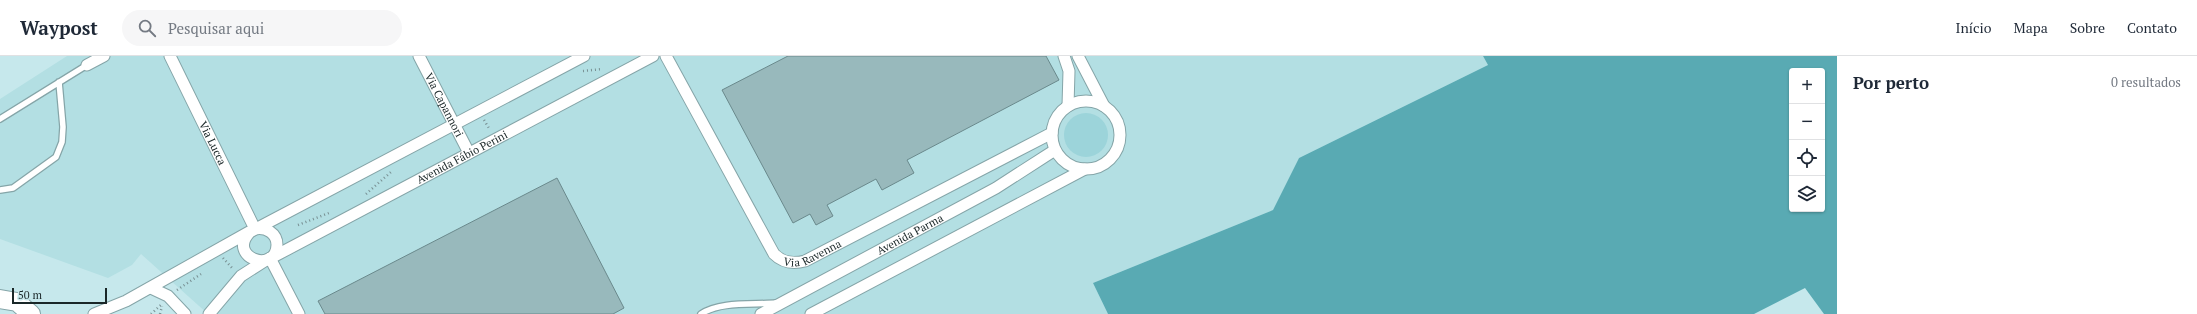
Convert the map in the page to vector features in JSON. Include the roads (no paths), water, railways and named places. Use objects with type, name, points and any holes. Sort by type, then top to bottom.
[{"type":"main road","points":[[0,299],[17,302],[30,314]]},
{"type":"street","points":[[87,65],[104,56]]},
{"type":"street","name":"Via Lucca","points":[[170,56],[253,230]]},
{"type":"street","name":"Via Capannori","points":[[419,56],[470,153]]},
{"type":"street","points":[[94,314],[126,301],[151,288],[218,248],[584,56]]},
{"type":"street","name":"Avenida Fábio Perini","points":[[209,314],[241,276],[268,259],[654,56]]},
{"type":"street","name":"Via Ravenna","points":[[666,56],[774,254],[784,262],[798,263],[805,261],[1052,133]]},
{"type":"street","points":[[1064,56],[1069,71],[1068,106]]},
{"type":"street","points":[[811,314],[1085,170],[1105,164],[1118,150],[1120,130],[1117,121],[1104,106],[1078,56]]},
{"type":"street","points":[[1085,170],[1067,164],[1055,150],[1052,133],[1054,122],[1060,113],[1068,106],[1086,101],[1104,106]]},
{"type":"street","name":"Avenida Parma","points":[[761,314],[996,188],[1055,150]]},
{"type":"street","points":[[265,229],[270,231],[276,240],[276,250],[268,259],[256,261],[247,255],[244,240],[253,230],[265,229]]},
{"type":"street","points":[[268,259],[299,314]]},
{"type":"street","points":[[151,288],[168,296],[185,314]]},
{"type":"lane","points":[[0,119],[87,65]]},
{"type":"lane","points":[[0,190],[13,188],[56,157],[62,142],[64,127],[59,82]]},
{"type":"lane","points":[[701,314],[709,309],[721,307],[782,303]]}]
